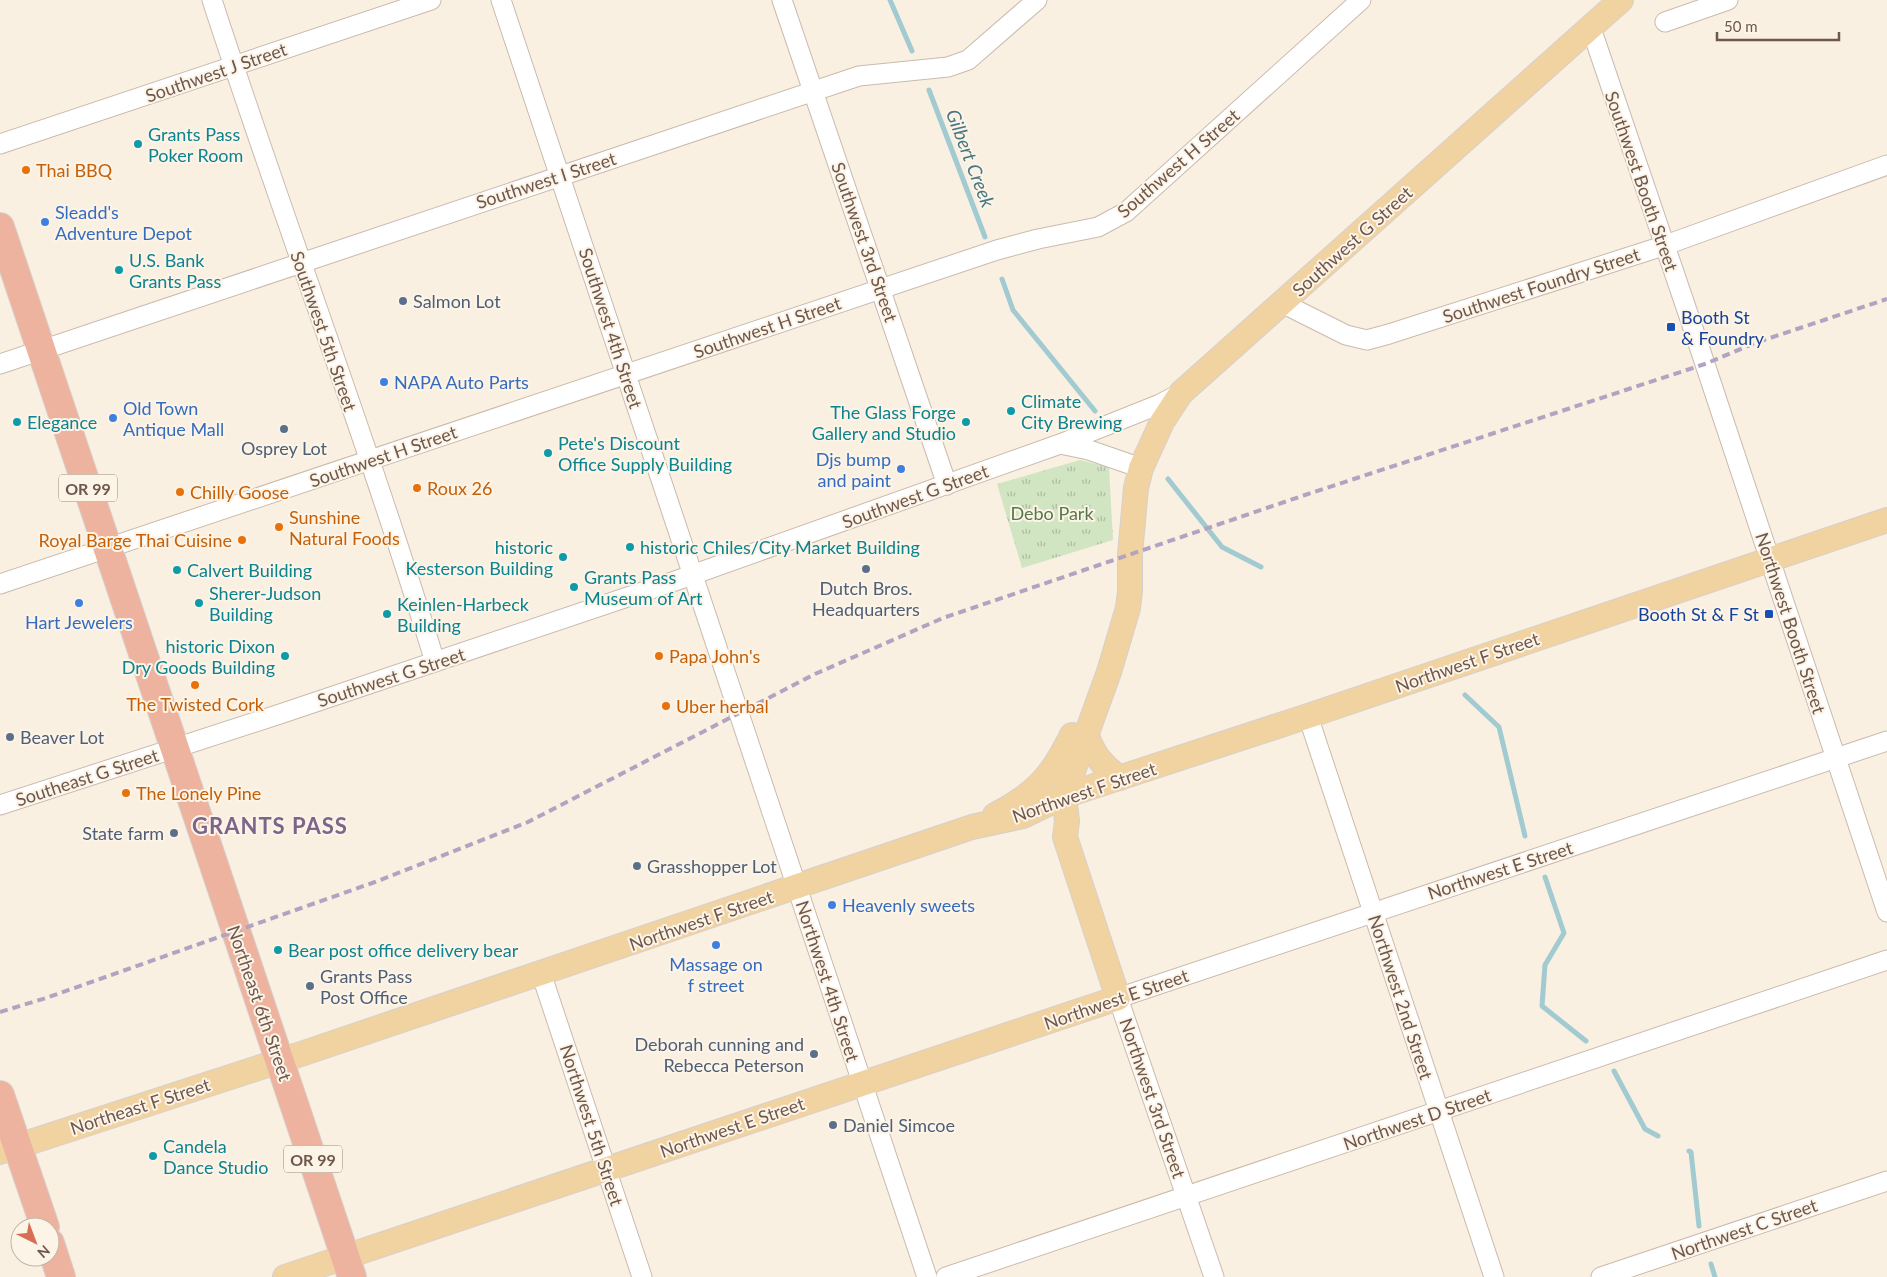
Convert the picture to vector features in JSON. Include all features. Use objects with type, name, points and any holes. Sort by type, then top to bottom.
[{"type":"highway","name":"OR 99","points":[[0,227],[174,748]]},
{"type":"highway","name":"Northeast 6th Street","points":[[174,748],[349,1267]]},
{"type":"highway","points":[[0,1095],[9,1149],[40,1217]]},
{"type":"main road","name":"Southwest G Street","points":[[1180,393],[1621,0]]},
{"type":"main road","name":"Northwest 3rd Street","points":[[1118,998],[1065,837],[1067,821],[1064,796],[1121,635],[1130,591],[1130,554],[1136,488],[1141,468],[1162,422],[1180,393]]},
{"type":"main road","name":"Northwest F Street","points":[[281,1061],[797,888],[972,827],[1032,813],[1064,796],[1308,716],[1887,520]]},
{"type":"main road","name":"Northwest 3rd Street","points":[[972,827],[1021,799],[1045,780],[1054,770],[1121,635]]},
{"type":"main road","points":[[1086,733],[1097,758],[1108,770],[1120,778]]},
{"type":"main road","points":[[1032,813],[1065,837]]},
{"type":"main road","name":"Northwest E Street","points":[[285,1277],[349,1267],[606,1170],[1118,998]]},
{"type":"main road","name":"Northeast F Street","points":[[9,1149],[281,1061]]},
{"type":"street","name":"Southwest 5th Street","points":[[212,0],[369,461],[435,662]]},
{"type":"street","name":"Southwest J Street","points":[[0,144],[431,0]]},
{"type":"street","name":"Southwest 4th Street","points":[[501,0],[627,374],[729,686]]},
{"type":"street","name":"Southwest 3rd Street","points":[[782,0],[947,485]]},
{"type":"street","name":"Southwest I Street","points":[[0,364],[859,76],[948,67],[968,60],[1037,0]]},
{"type":"street","name":"Southwest H Street","points":[[0,584],[997,250],[1038,239],[1083,231],[1112,221],[1126,212],[1361,0]]},
{"type":"street","points":[[1665,22],[1728,0]]},
{"type":"street","name":"Southwest Booth Street","points":[[1591,28],[1663,246],[1695,334]]},
{"type":"street","name":"Southwest Foundry Street","points":[[1282,303],[1346,335],[1367,340],[1663,246],[1887,165]]},
{"type":"street","name":"Northwest Booth Street","points":[[1695,334],[1887,912]]},
{"type":"street","name":"Southwest G Street","points":[[174,748],[693,575],[1060,444],[1160,404],[1180,393]]},
{"type":"street","points":[[1060,444],[1090,450],[1141,468]]},
{"type":"street","name":"Northwest 4th Street","points":[[729,686],[927,1277]]},
{"type":"street","name":"Northwest 2nd Street","points":[[1308,716],[1494,1277]]},
{"type":"street","name":"Northwest E Street","points":[[1118,998],[1887,741]]},
{"type":"street","name":"Southeast G Street","points":[[0,805],[174,748]]},
{"type":"street","name":"Northwest D Street","points":[[946,1277],[1887,960]]},
{"type":"street","name":"Northwest 5th Street","points":[[541,974],[642,1277]]},
{"type":"street","name":"Northwest 3rd Street","points":[[1118,998],[1214,1277]]},
{"type":"street","name":"Northwest C Street","points":[[1602,1277],[1887,1181]]},
{"type":"green space","name":"Debo Park","points":[[1080,460],[1109,467],[1113,540],[1022,568],[997,484]]},
{"type":"waterway","name":"Gilbert Creek","points":[[890,0],[912,51]]},
{"type":"waterway","name":"Gilbert Creek","points":[[929,90],[985,237]]},
{"type":"waterway","name":"Gilbert Creek","points":[[1002,279],[1013,310],[1095,411]]},
{"type":"waterway","name":"Gilbert Creek","points":[[1168,479],[1222,547],[1261,567]]},
{"type":"waterway","name":"Gilbert Creek","points":[[1465,695],[1499,727],[1525,836]]},
{"type":"waterway","name":"Gilbert Creek","points":[[1545,877],[1564,933],[1545,965],[1542,1006],[1586,1041]]},
{"type":"waterway","name":"Gilbert Creek","points":[[1614,1071],[1645,1129],[1658,1136]]},
{"type":"waterway","name":"Gilbert Creek","points":[[1689,1151],[1691,1152],[1699,1226]]},
{"type":"waterway","name":"Gilbert Creek","points":[[1711,1264],[1715,1277]]},
{"type":"railway","points":[[0,1012],[46,998],[375,882],[528,822],[815,674],[943,618],[1305,495],[1705,364],[1755,343],[1887,299]]},
{"type":"place","name":"Grants Pass Poker Room","points":[[138,144]]},
{"type":"place","name":"Thai BBQ","points":[[26,170]]},
{"type":"place","name":"Sleadd's Adventure Depot","points":[[45,222]]},
{"type":"place","name":"U.S. Bank Grants Pass","points":[[119,270]]},
{"type":"place","name":"Salmon Lot","points":[[403,301]]},
{"type":"place","name":"Booth St & Foundry","points":[[1671,327]]},
{"type":"place","name":"NAPA Auto Parts","points":[[384,382]]},
{"type":"place","name":"Climate City Brewing","points":[[1011,411]]},
{"type":"place","name":"Old Town Antique Mall","points":[[113,418]]},
{"type":"place","name":"Elegance","points":[[17,422]]},
{"type":"place","name":"The Glass Forge Gallery and Studio","points":[[966,422]]},
{"type":"place","name":"Osprey Lot","points":[[284,429]]},
{"type":"place","name":"Pete's Discount Office Supply Building","points":[[548,453]]},
{"type":"place","name":"Djs bump and paint","points":[[901,469]]},
{"type":"place","name":"Roux 26","points":[[417,488]]},
{"type":"place","name":"Chilly Goose","points":[[180,492]]},
{"type":"place","name":"Sunshine Natural Foods","points":[[279,527]]},
{"type":"place","name":"Royal Barge Thai Cuisine","points":[[242,540]]},
{"type":"place","name":"historic Chiles/City Market Building","points":[[630,547]]},
{"type":"place","name":"historic Kesterson Building","points":[[563,557]]},
{"type":"place","name":"Dutch Bros. Headquarters","points":[[866,569]]},
{"type":"place","name":"Calvert Building","points":[[177,570]]},
{"type":"place","name":"Grants Pass Museum of Art","points":[[574,587]]},
{"type":"place","name":"Hart Jewelers","points":[[79,603]]},
{"type":"place","name":"Sherer-Judson Building","points":[[199,603]]},
{"type":"place","name":"Keinlen-Harbeck Building","points":[[387,614]]},
{"type":"place","name":"Booth St & F St","points":[[1769,614]]},
{"type":"place","name":"historic Dixon Dry Goods Building","points":[[285,656]]},
{"type":"place","name":"Papa John's","points":[[659,656]]},
{"type":"place","name":"The Twisted Cork","points":[[195,685]]},
{"type":"place","name":"Uber herbal","points":[[666,706]]},
{"type":"place","name":"Beaver Lot","points":[[10,737]]},
{"type":"place","name":"The Lonely Pine","points":[[126,793]]},
{"type":"place","name":"State farm","points":[[174,833]]},
{"type":"place","name":"Grasshopper Lot","points":[[637,866]]},
{"type":"place","name":"Heavenly sweets","points":[[832,905]]},
{"type":"place","name":"Massage on f street","points":[[716,945]]},
{"type":"place","name":"Bear post office delivery bear","points":[[278,950]]},
{"type":"place","name":"Grants Pass Post Office","points":[[310,986]]},
{"type":"place","name":"Deborah cunning and Rebecca Peterson","points":[[814,1054]]},
{"type":"place","name":"Daniel Simcoe","points":[[833,1125]]},
{"type":"place","name":"Candela Dance Studio","points":[[153,1156]]},
{"type":"district","name":"GRANTS PASS","points":[[270,825]]}]
